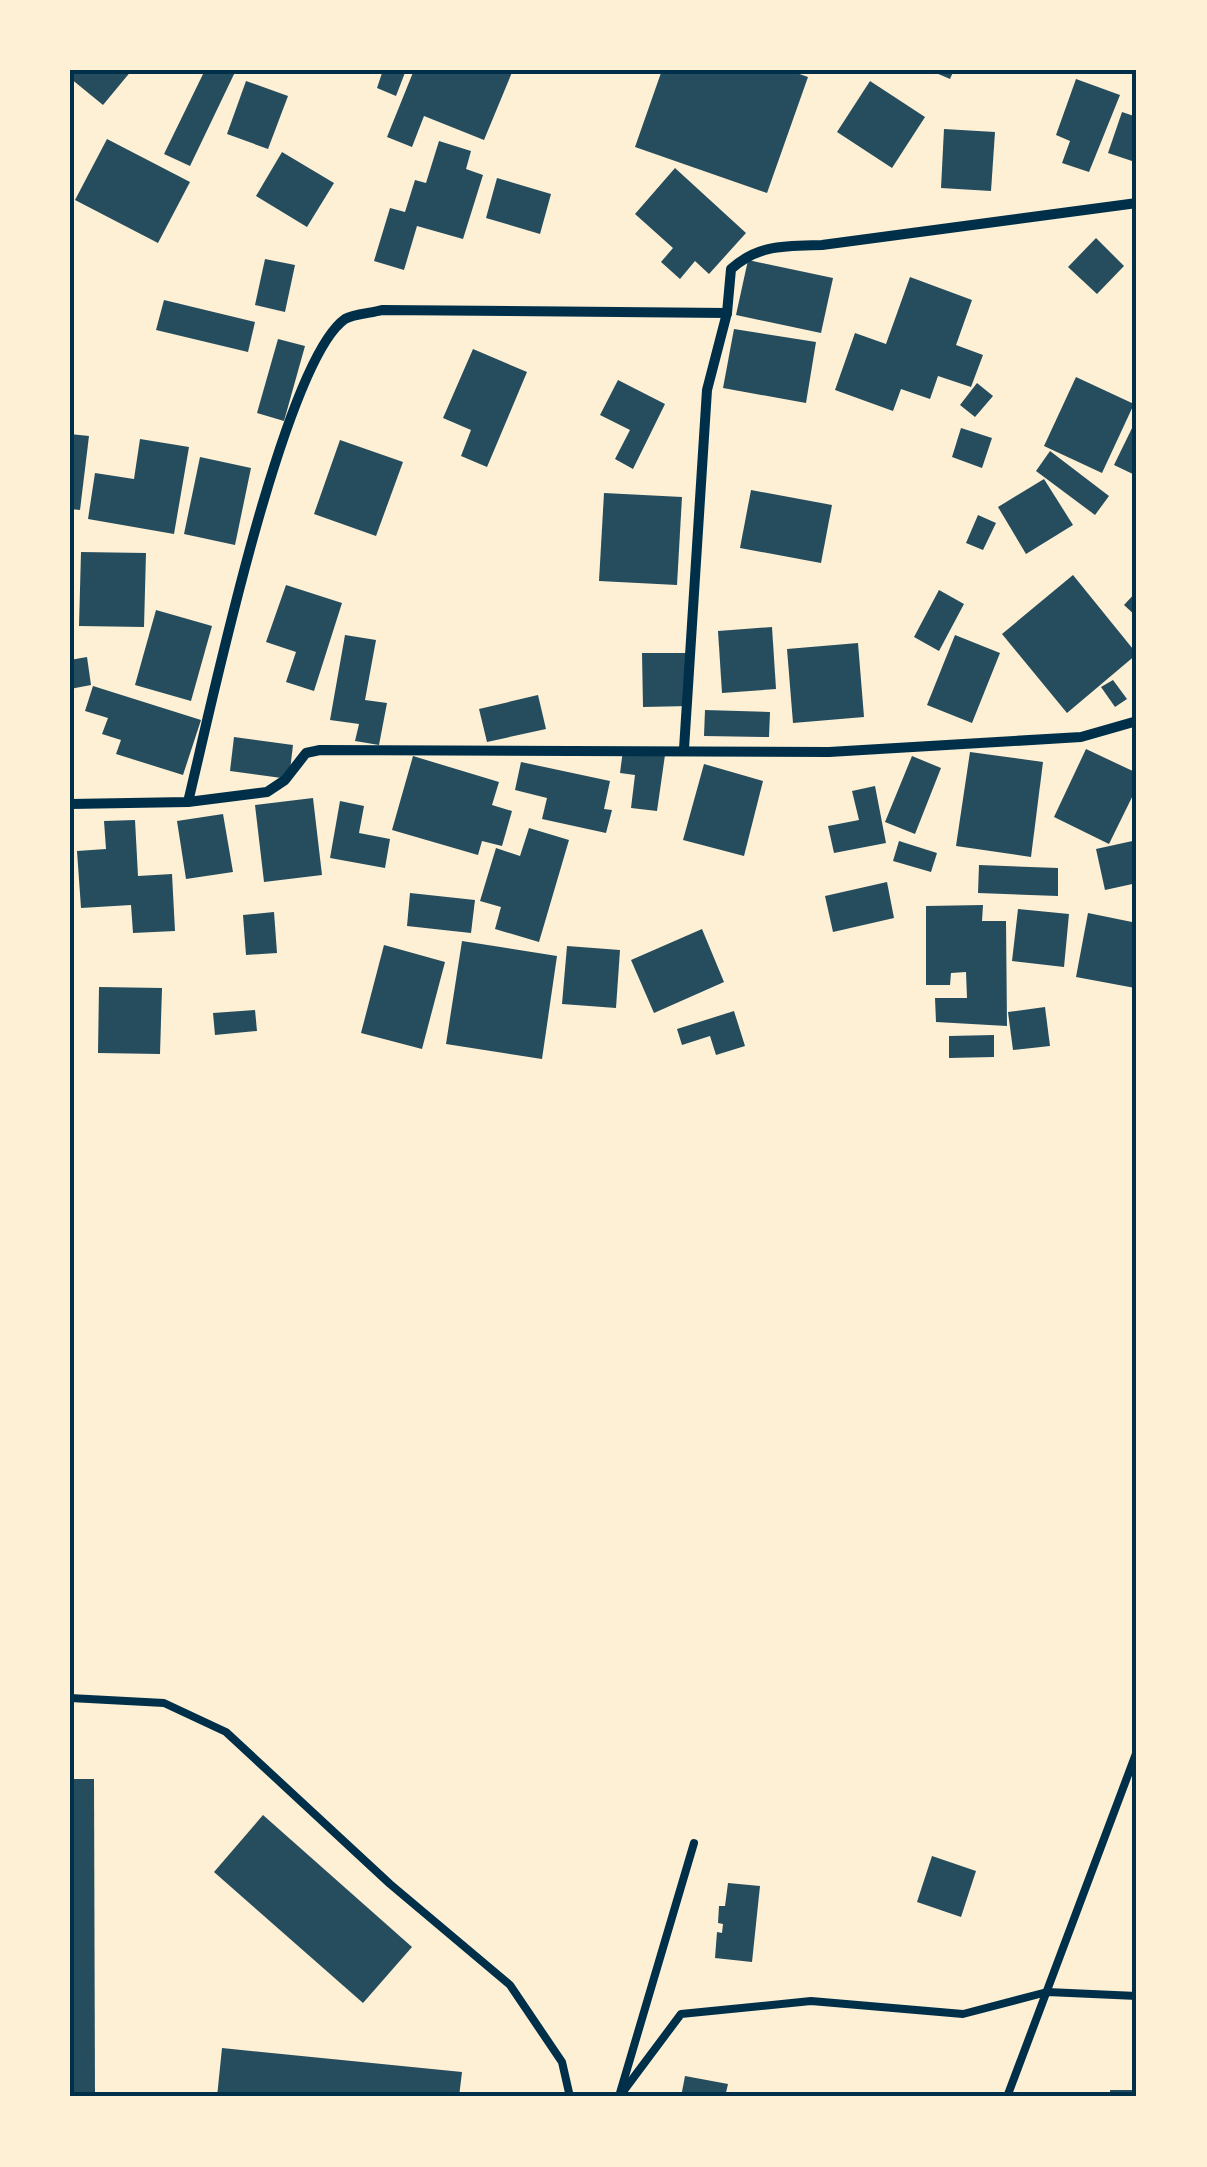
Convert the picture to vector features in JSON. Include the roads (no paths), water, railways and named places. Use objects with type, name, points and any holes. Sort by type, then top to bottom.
[{"type":"street","points":[[684,749],[707,390],[727,313],[731,269],[749,252],[770,246],[822,245],[1137,204]]},
{"type":"street","points":[[188,802],[246,564],[287,426],[320,354],[345,319],[382,310],[727,313]]},
{"type":"street","points":[[70,804],[188,802],[266,792],[285,780],[300,758],[320,750],[830,752],[1081,737],[1137,722]]},
{"type":"lane","points":[[70,1698],[164,1703],[226,1732],[390,1884],[510,1985],[562,2062],[570,2097]]},
{"type":"lane","points":[[1007,2097],[1137,1751]]},
{"type":"lane","points":[[619,2097],[694,1842]]},
{"type":"lane","points":[[619,2097],[681,2014],[811,2001],[963,2014],[1047,1992],[1137,1996]]}]
